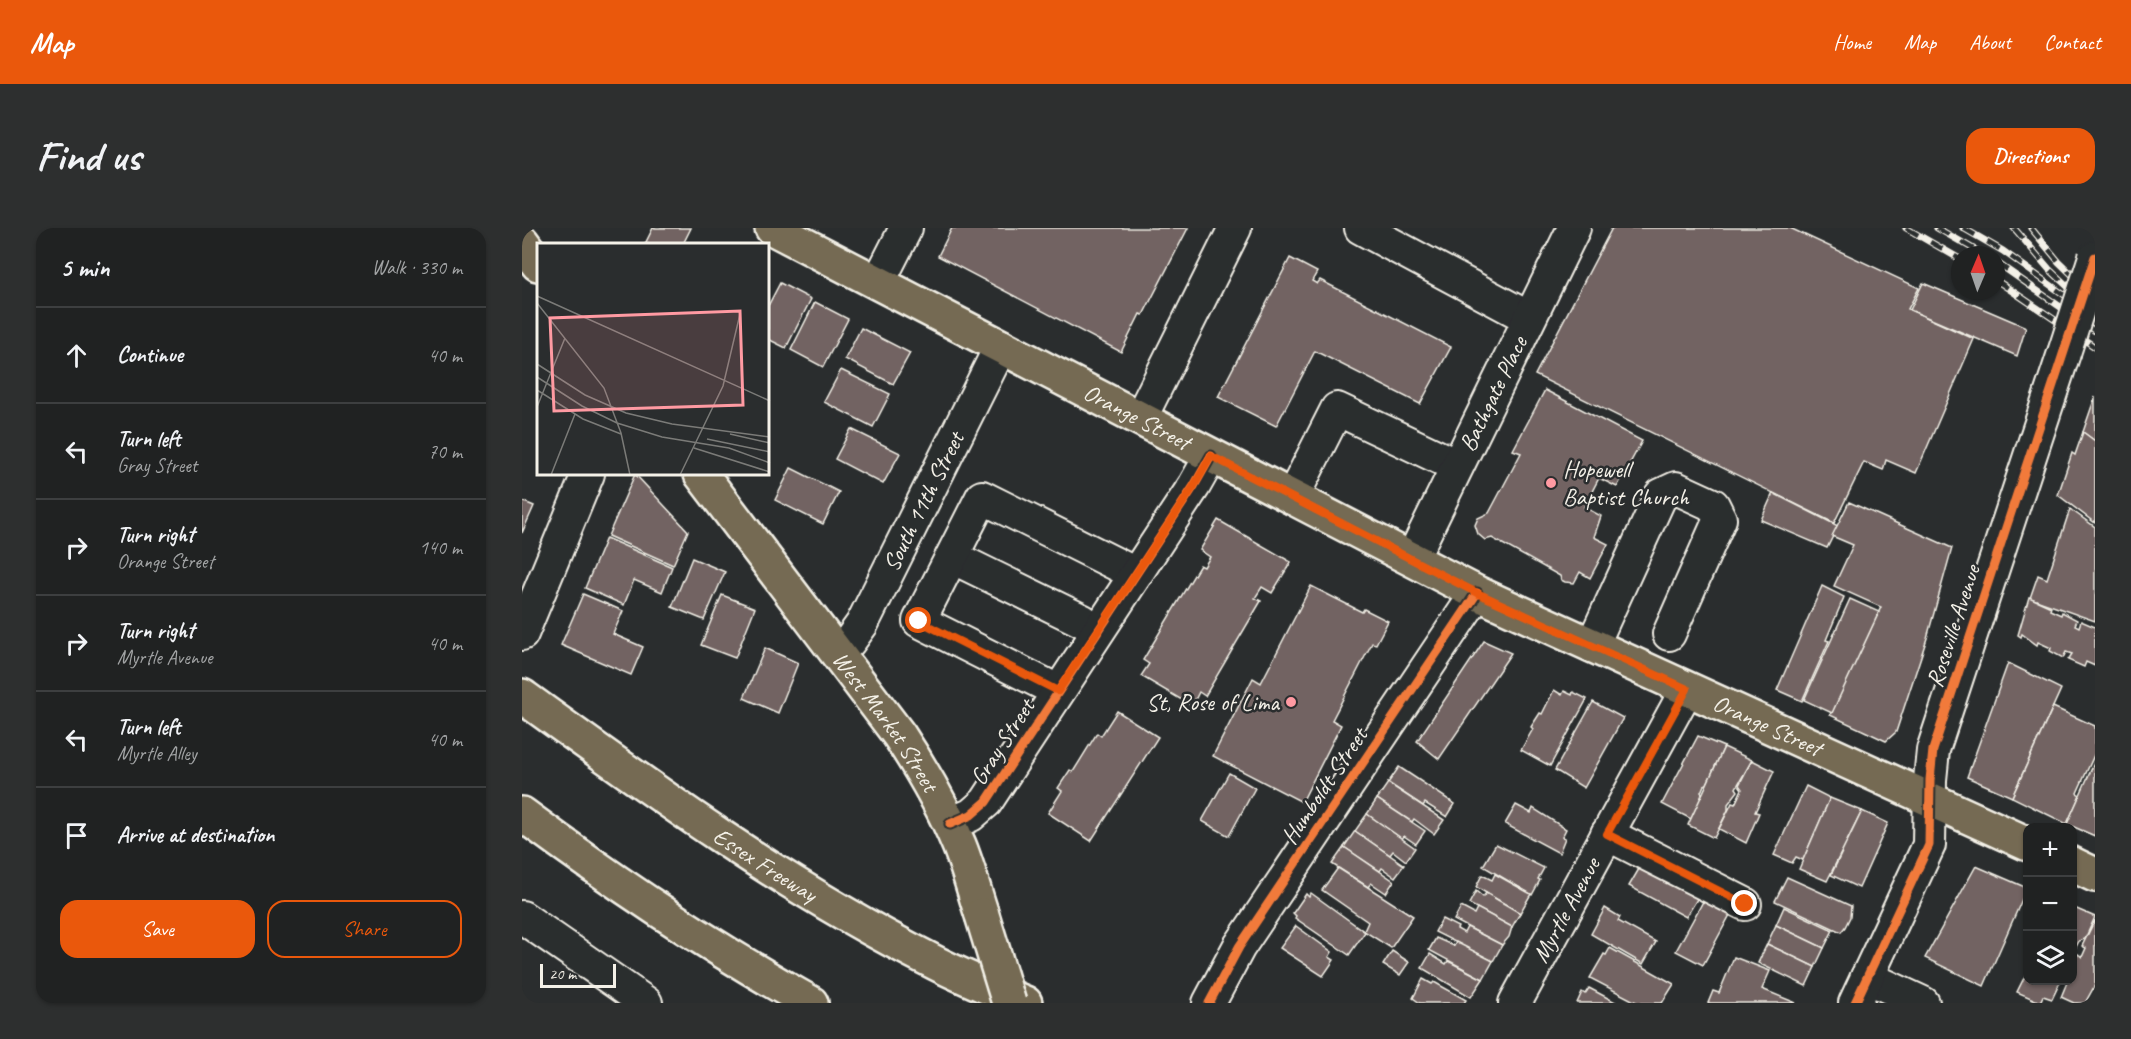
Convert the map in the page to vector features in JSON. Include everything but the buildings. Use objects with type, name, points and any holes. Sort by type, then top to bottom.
[{"type":"main road","name":"Orange Street","points":[[772,228],[1477,593],[2023,842]]},
{"type":"main road","points":[[522,242],[537,263]]},
{"type":"main road","name":"West Market Street","points":[[703,476],[837,651],[899,735],[921,770],[950,824],[965,863],[1009,1003]]},
{"type":"main road","name":"Essex Freeway","points":[[522,696],[634,777],[788,879],[930,961],[1025,1003]]},
{"type":"main road","points":[[522,814],[658,909],[754,971],[811,1003]]},
{"type":"main road","points":[[2077,866],[2095,874]]},
{"type":"street","points":[[878,283],[906,228]]},
{"type":"street","points":[[1140,419],[1235,228]]},
{"type":"street","points":[[1361,228],[1529,318]]},
{"type":"street","name":"Bathgate Place","points":[[1412,559],[1574,228]]},
{"type":"street","name":"Roseville Avenue","points":[[1861,990],[1929,846],[1933,750],[2095,257]]},
{"type":"street","name":"South 11th Street","points":[[837,651],[849,642],[862,624],[1001,346]]},
{"type":"street","points":[[1292,498],[1337,409],[1457,466]]},
{"type":"street","name":"Gray Street","points":[[950,824],[971,815],[986,802],[1211,456]]},
{"type":"street","points":[[524,628],[587,476]]},
{"type":"street","points":[[1592,646],[1661,495],[1676,488],[1713,505],[1720,519],[1668,634]]},
{"type":"street","points":[[1058,691],[919,621],[982,497],[1136,574]]},
{"type":"street","points":[[952,557],[1083,621]]},
{"type":"street","name":"Humboldt Street","points":[[1209,1003],[1239,947],[1477,593]]},
{"type":"street","name":"Myrtle Avenue","points":[[1515,1003],[1687,689]]},
{"type":"street","points":[[1607,834],[1745,904]]},
{"type":"street","points":[[522,917],[646,1003]]},
{"type":"street","points":[[1861,990],[1923,1003]]},
{"type":"railway","points":[[1906,228],[1951,254]]},
{"type":"railway","points":[[1937,228],[1968,246]]},
{"type":"railway","points":[[1963,228],[2003,251],[2095,317]]},
{"type":"railway","points":[[2014,228],[2049,269],[2078,296]]},
{"type":"railway","points":[[2031,228],[2059,262],[2095,297]]},
{"type":"railway","points":[[2005,268],[2095,331]]},
{"type":"railway","points":[[2005,286],[2095,347]]},
{"type":"cycle path","points":[[1855,1003],[1929,845],[1933,750],[2095,257]]},
{"type":"cycle path","points":[[950,824],[971,815],[986,802],[1194,486],[1211,456]]},
{"type":"cycle path","points":[[1209,1003],[1239,947],[1477,593]]},
{"type":"place","name":"Hopewell Baptist Church","points":[[1551,483]]},
{"type":"place","name":"St, Rose of Lima","points":[[1291,702]]},
{"type":"route","points":[[919,621],[1058,691],[1194,486],[1211,456],[1477,593],[1687,689],[1607,834],[1745,904]]}]
